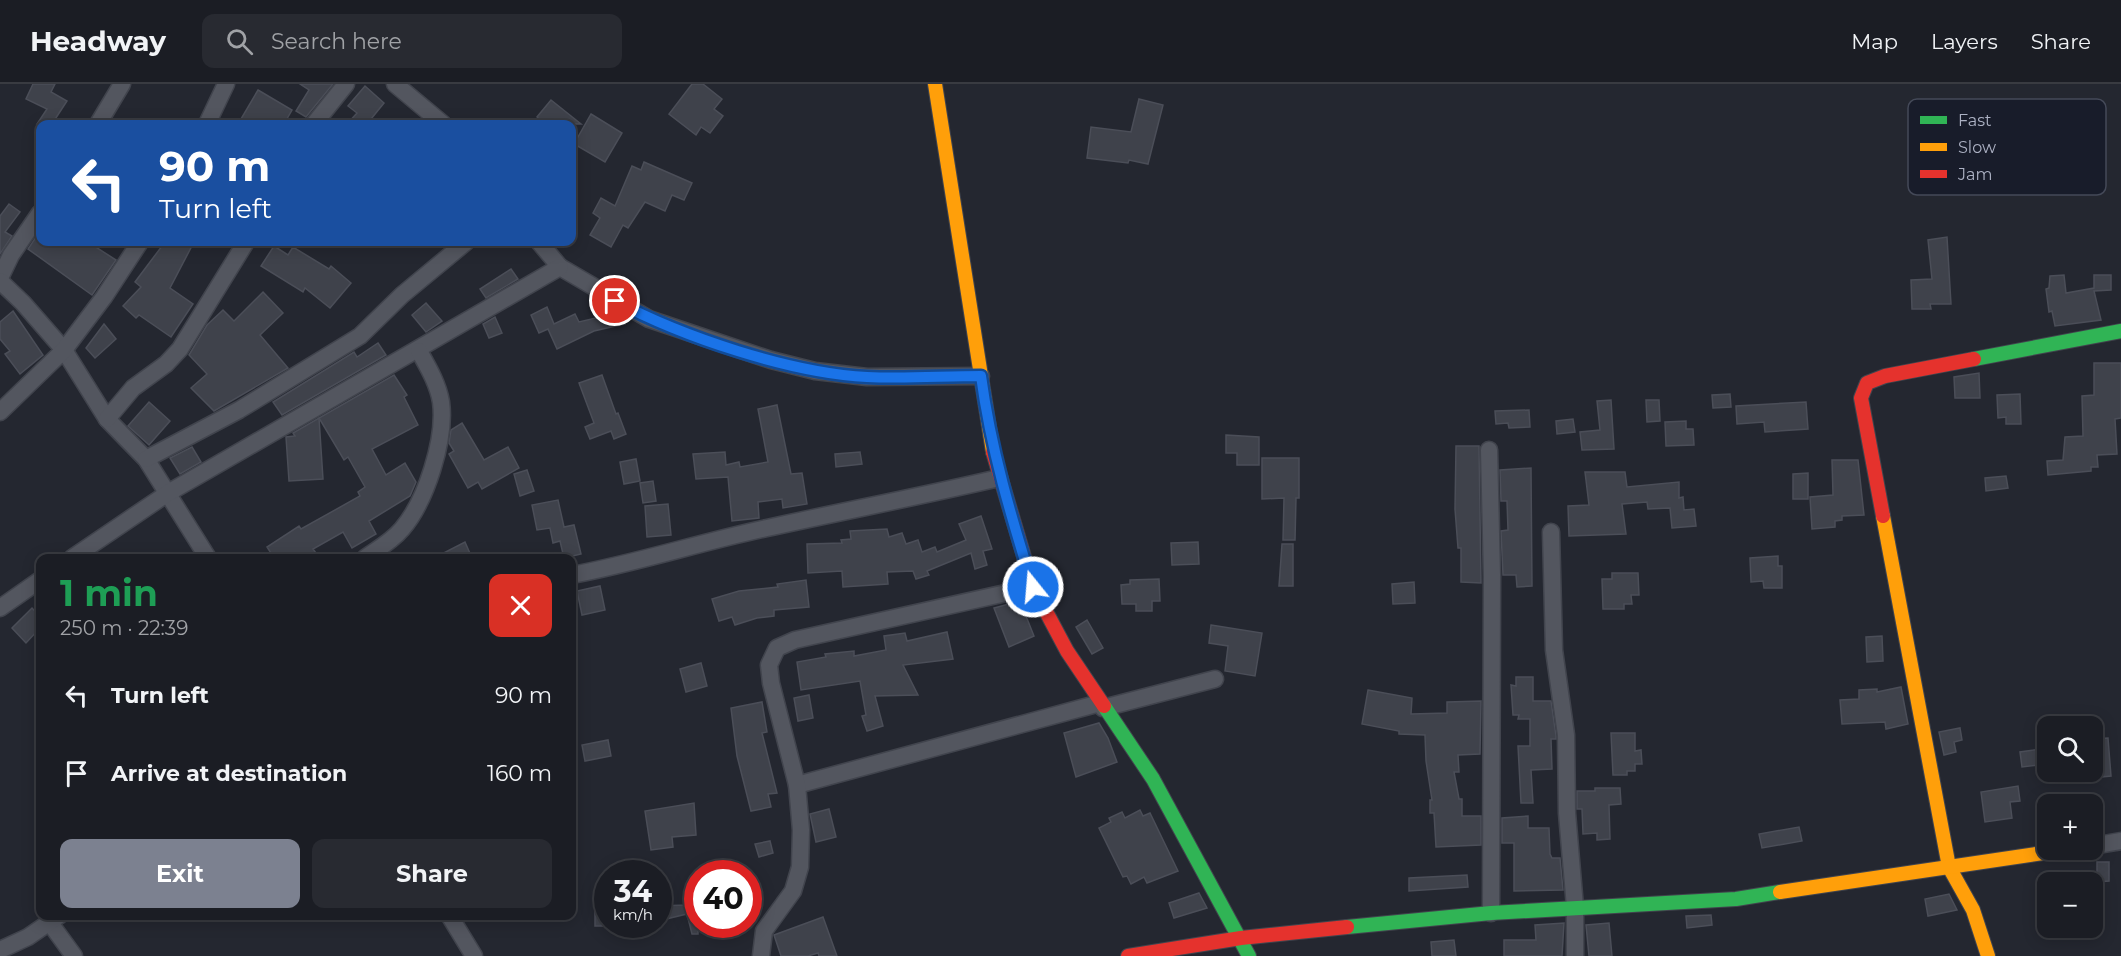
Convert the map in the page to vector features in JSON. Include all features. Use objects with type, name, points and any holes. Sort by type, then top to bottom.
[{"type":"street","points":[[209,120],[226,84]]},
{"type":"street","points":[[317,120],[346,84]]},
{"type":"street","points":[[395,84],[438,120]]},
{"type":"street","points":[[935,84],[988,428],[999,478],[1033,587],[1067,651],[1153,779],[1211,890],[1241,938],[1249,956]]},
{"type":"street","points":[[100,120],[116,86]]},
{"type":"street","points":[[36,219],[11,255],[0,279],[64,350],[107,419],[146,459],[206,554]]},
{"type":"street","points":[[0,412],[64,350],[110,289],[137,246]]},
{"type":"street","points":[[107,419],[133,388],[166,364],[180,350],[244,246]]},
{"type":"street","points":[[146,459],[239,410],[360,336],[402,295],[461,246]]},
{"type":"street","points":[[542,246],[560,267],[649,319],[771,360],[815,371],[867,377],[981,376]]},
{"type":"street","points":[[78,554],[168,493],[419,351],[560,267]]},
{"type":"street","points":[[1988,956],[1973,908],[1949,867],[1861,398],[1867,383],[1885,376],[2121,331]]},
{"type":"street","points":[[370,554],[403,528],[429,480],[441,426],[441,403],[432,374],[419,351]]},
{"type":"street","points":[[1489,450],[1492,575],[1491,913]]},
{"type":"street","points":[[576,574],[618,567],[652,555],[767,528],[999,478]]},
{"type":"street","points":[[1551,532],[1554,650],[1566,735],[1567,813],[1575,907],[1575,956]]},
{"type":"street","points":[[0,608],[36,583]]},
{"type":"street","points":[[761,956],[764,931],[798,880],[801,830],[797,785],[771,683],[769,665],[777,648],[795,640],[1033,587]]},
{"type":"street","points":[[797,785],[1215,679]]},
{"type":"street","points":[[2103,844],[2121,841]]},
{"type":"street","points":[[1128,956],[1241,938],[1491,913],[1736,899],[2037,854]]},
{"type":"street","points":[[0,950],[53,920]]},
{"type":"street","points":[[56,920],[74,956]]},
{"type":"street","points":[[452,920],[474,956]]},
{"type":"building","points":[[33,84],[55,84],[51,92],[67,101],[55,120],[40,120],[47,109],[26,99]]},
{"type":"building","points":[[300,84],[333,84],[306,117],[296,111],[309,90]]},
{"type":"building","points":[[692,84],[703,84],[722,99],[714,109],[723,116],[710,133],[701,127],[696,135],[669,114]]},
{"type":"building","points":[[365,86],[384,103],[370,120],[351,120],[357,113],[348,106]]},
{"type":"building","points":[[258,90],[292,110],[286,120],[240,120]]},
{"type":"building","points":[[1139,99],[1163,105],[1148,164],[1129,160],[1128,163],[1087,158],[1091,127],[1131,132]]},
{"type":"building","points":[[551,100],[576,120],[541,120],[537,117]]},
{"type":"building","points":[[591,114],[622,133],[605,162],[576,145],[576,140]]},
{"type":"building","points":[[644,162],[692,183],[684,200],[672,195],[665,211],[645,202],[628,228],[623,225],[611,247],[590,235],[600,218],[593,213],[601,198],[615,206],[632,166],[641,170]]},
{"type":"building","points":[[9,204],[20,212],[5,232],[12,236],[0,254],[0,216]]},
{"type":"building","points":[[36,237],[36,246],[94,246],[116,260],[92,295],[28,249]]},
{"type":"building","points":[[1947,237],[1951,304],[1930,304],[1931,309],[1912,309],[1911,280],[1932,279],[1928,240]]},
{"type":"building","points":[[162,246],[192,246],[170,288],[193,304],[171,337],[139,315],[136,318],[123,306],[141,287],[135,282]]},
{"type":"building","points":[[274,246],[288,255],[293,247],[329,269],[331,266],[351,283],[330,308],[305,288],[303,292],[261,266]]},
{"type":"building","points":[[511,269],[518,279],[486,298],[480,289]]},
{"type":"building","points":[[2064,275],[2066,293],[2094,288],[2094,275],[2111,275],[2111,290],[2094,291],[2101,320],[2055,326],[2052,311],[2049,312],[2046,289],[2049,288],[2050,276]]},
{"type":"building","points":[[263,292],[283,313],[260,335],[288,368],[214,411],[191,388],[207,374],[189,355],[207,325],[223,310],[234,321]]},
{"type":"building","points":[[426,303],[442,321],[426,332],[412,315]]},
{"type":"building","points":[[547,307],[554,324],[575,314],[579,322],[617,313],[623,316],[625,324],[594,331],[557,349],[548,329],[539,333],[531,315]]},
{"type":"building","points":[[13,311],[43,355],[20,374],[5,354],[10,351],[0,339],[0,322]]},
{"type":"building","points":[[495,317],[502,333],[489,338],[483,324]]},
{"type":"building","points":[[104,324],[116,339],[95,358],[86,348]]},
{"type":"building","points":[[378,343],[386,355],[282,415],[273,402],[354,352],[357,357]]},
{"type":"building","points":[[2094,363],[2121,363],[2121,418],[2115,419],[2117,454],[2097,455],[2098,467],[2091,467],[2091,471],[2048,475],[2047,461],[2063,460],[2065,437],[2083,436],[2082,396],[2094,395]]},
{"type":"building","points":[[1979,373],[1980,398],[1955,398],[1954,377]]},
{"type":"building","points":[[394,375],[407,395],[404,397],[418,425],[372,449],[386,475],[405,463],[416,482],[410,496],[369,521],[376,534],[352,548],[343,532],[313,549],[315,554],[271,554],[267,547],[299,526],[301,529],[360,496],[358,492],[365,487],[348,457],[344,460],[319,418]]},
{"type":"building","points":[[602,375],[626,434],[614,439],[611,431],[590,439],[585,427],[594,423],[579,383]]},
{"type":"building","points":[[1730,394],[1731,407],[1713,408],[1712,395]]},
{"type":"building","points":[[2020,394],[2021,424],[2006,424],[2006,417],[1998,418],[1997,395]]},
{"type":"building","points":[[1611,400],[1614,449],[1582,450],[1580,432],[1600,430],[1597,401]]},
{"type":"building","points":[[1646,400],[1659,400],[1660,421],[1647,422]]},
{"type":"building","points":[[149,402],[170,421],[149,445],[128,426]]},
{"type":"building","points":[[1806,402],[1808,429],[1765,432],[1764,422],[1737,424],[1736,406]]},
{"type":"building","points":[[777,405],[791,474],[802,473],[807,504],[783,508],[782,499],[758,502],[759,518],[732,521],[728,477],[696,479],[693,454],[725,452],[726,465],[739,462],[740,467],[768,462],[758,409]]},
{"type":"building","points":[[1529,410],[1530,427],[1509,428],[1508,423],[1496,424],[1495,411]]},
{"type":"building","points":[[319,418],[323,479],[289,481],[286,437],[295,436],[293,433]]},
{"type":"building","points":[[1573,419],[1575,432],[1557,434],[1556,421]]},
{"type":"building","points":[[1686,421],[1686,429],[1693,429],[1694,445],[1666,446],[1665,422]]},
{"type":"building","points":[[462,423],[484,460],[508,447],[519,468],[482,489],[478,482],[468,488],[449,454],[454,451],[449,443],[451,430]]},
{"type":"building","points":[[1226,435],[1259,437],[1259,465],[1237,465],[1237,453],[1226,453]]},
{"type":"building","points":[[1456,446],[1479,446],[1481,583],[1461,582],[1461,548],[1458,548],[1455,509]]},
{"type":"building","points":[[192,447],[201,462],[180,474],[170,458]]},
{"type":"building","points":[[860,452],[862,464],[836,467],[835,454]]},
{"type":"building","points":[[1262,458],[1299,458],[1299,498],[1296,498],[1295,540],[1283,540],[1284,498],[1262,499]]},
{"type":"building","points":[[636,459],[640,481],[624,484],[620,462]]},
{"type":"building","points":[[1832,460],[1858,460],[1864,515],[1842,516],[1842,520],[1835,521],[1835,527],[1812,529],[1810,497],[1833,495]]},
{"type":"building","points":[[1531,468],[1532,586],[1517,587],[1516,575],[1503,575],[1501,531],[1508,530],[1507,501],[1501,501],[1500,470]]},
{"type":"building","points":[[527,470],[534,491],[520,496],[514,474]]},
{"type":"building","points":[[1585,472],[1625,472],[1627,487],[1679,482],[1679,498],[1683,497],[1684,510],[1694,509],[1696,526],[1672,528],[1670,508],[1648,509],[1647,502],[1622,504],[1626,534],[1569,536],[1568,506],[1589,505]]},
{"type":"building","points":[[1808,473],[1808,499],[1793,499],[1793,474]]},
{"type":"building","points":[[2006,476],[2008,488],[1986,491],[1985,478]]},
{"type":"building","points":[[653,481],[656,501],[643,503],[640,483]]},
{"type":"building","points":[[558,500],[564,527],[574,525],[581,554],[563,554],[560,541],[553,543],[550,528],[537,530],[532,505]]},
{"type":"building","points":[[668,504],[671,535],[647,537],[645,506]]},
{"type":"building","points":[[981,516],[992,549],[983,551],[987,565],[975,569],[971,553],[927,571],[929,575],[916,579],[913,571],[887,572],[888,584],[843,587],[842,571],[808,573],[807,544],[842,543],[841,540],[851,539],[850,531],[887,529],[889,537],[902,533],[906,544],[918,540],[922,552],[935,547],[937,552],[966,540],[959,524]]},
{"type":"building","points":[[465,542],[470,554],[442,554]]},
{"type":"building","points":[[1198,542],[1199,564],[1172,565],[1171,543]]},
{"type":"building","points":[[1282,544],[1293,544],[1293,586],[1279,586]]},
{"type":"building","points":[[1778,556],[1778,566],[1782,566],[1782,588],[1764,588],[1763,581],[1751,582],[1750,558]]},
{"type":"building","points":[[1612,573],[1638,573],[1639,595],[1631,595],[1632,604],[1624,604],[1624,609],[1603,609],[1602,579],[1612,579]]},
{"type":"building","points":[[1159,579],[1160,601],[1152,601],[1152,611],[1136,611],[1136,604],[1122,604],[1121,585],[1130,584],[1130,580]]},
{"type":"building","points":[[806,580],[809,607],[774,610],[774,616],[757,618],[735,625],[732,617],[719,621],[712,599],[739,591],[778,587],[777,584]]},
{"type":"building","points":[[1414,582],[1415,603],[1393,604],[1392,584]]},
{"type":"building","points":[[600,586],[605,610],[582,615],[577,591]]},
{"type":"building","points":[[1020,601],[1034,636],[1009,647],[994,608]]},
{"type":"building","points":[[32,608],[36,612],[36,632],[26,643],[12,628]]},
{"type":"building","points":[[1087,620],[1103,648],[1092,654],[1076,627]]},
{"type":"building","points":[[1211,625],[1262,633],[1255,676],[1225,671],[1228,646],[1209,643]]},
{"type":"building","points":[[947,632],[953,659],[903,665],[918,695],[875,696],[883,726],[867,731],[862,716],[866,715],[860,681],[801,690],[797,662],[826,657],[825,654],[854,651],[854,656],[886,650],[884,636],[905,633],[907,641]]},
{"type":"building","points":[[1882,636],[1883,661],[1867,662],[1866,637]]},
{"type":"building","points":[[701,663],[707,686],[686,692],[680,669]]},
{"type":"building","points":[[1516,677],[1533,677],[1533,701],[1551,701],[1556,736],[1556,739],[1551,739],[1552,769],[1531,770],[1533,803],[1521,803],[1518,746],[1530,746],[1530,719],[1518,719],[1519,715],[1513,715],[1511,685],[1516,686]]},
{"type":"building","points":[[1901,687],[1908,724],[1886,729],[1885,722],[1842,724],[1840,700],[1859,699],[1859,690],[1877,689],[1877,692]]},
{"type":"building","points":[[1368,690],[1412,698],[1411,714],[1447,713],[1447,702],[1481,701],[1480,754],[1458,755],[1459,772],[1454,772],[1459,799],[1462,799],[1462,816],[1481,816],[1481,845],[1436,847],[1434,813],[1430,813],[1430,800],[1432,800],[1425,735],[1399,734],[1399,731],[1362,724]]},
{"type":"building","points":[[809,695],[813,718],[798,721],[794,698]]},
{"type":"building","points":[[762,702],[767,732],[762,733],[777,793],[768,794],[771,807],[751,811],[737,756],[731,708]]},
{"type":"building","points":[[1099,723],[1108,738],[1117,762],[1076,777],[1064,733]]},
{"type":"building","points":[[1960,728],[1962,740],[1954,742],[1956,752],[1944,755],[1939,732]]},
{"type":"building","points":[[1611,733],[1635,733],[1635,751],[1641,750],[1642,764],[1635,764],[1635,771],[1627,771],[1627,775],[1613,775]]},
{"type":"building","points":[[2103,738],[2108,738],[2111,776],[2103,777]]},
{"type":"building","points":[[608,740],[611,756],[585,761],[582,745]]},
{"type":"building","points":[[2037,750],[2037,765],[2022,767],[2020,752]]},
{"type":"building","points":[[2018,786],[2020,801],[2010,802],[2012,818],[1985,822],[1981,792]]},
{"type":"building","points":[[1595,788],[1620,788],[1621,804],[1609,805],[1610,839],[1597,840],[1597,833],[1583,834],[1582,809],[1577,809],[1577,791],[1595,791]]},
{"type":"building","points":[[694,803],[696,835],[672,837],[673,847],[651,850],[645,811]]},
{"type":"building","points":[[829,809],[836,837],[816,842],[810,814]]},
{"type":"building","points":[[1140,810],[1143,816],[1150,813],[1178,871],[1147,883],[1144,877],[1131,884],[1127,876],[1123,877],[1099,828],[1111,822],[1109,818],[1122,812],[1125,818]]},
{"type":"building","points":[[1528,816],[1528,828],[1549,828],[1550,854],[1552,858],[1560,858],[1563,890],[1514,891],[1514,843],[1502,843],[1502,818]]},
{"type":"building","points":[[1799,827],[1802,841],[1762,848],[1759,834]]},
{"type":"building","points":[[770,841],[773,853],[759,857],[755,844]]},
{"type":"building","points":[[2097,862],[2109,862],[2109,881],[2103,882],[2103,872],[2097,872]]},
{"type":"building","points":[[1467,875],[1468,887],[1409,891],[1409,878]]},
{"type":"building","points":[[1199,893],[1207,908],[1174,918],[1169,903]]},
{"type":"building","points":[[1949,894],[1957,910],[1928,916],[1925,899]]},
{"type":"building","points":[[684,905],[684,915],[672,918],[672,906]]},
{"type":"building","points":[[1711,915],[1712,925],[1687,928],[1686,916]]},
{"type":"building","points":[[823,917],[837,956],[819,956],[818,953],[808,956],[781,956],[774,935]]},
{"type":"building","points":[[1564,923],[1562,956],[1504,956],[1504,940],[1536,940],[1535,925]]},
{"type":"building","points":[[1609,923],[1612,956],[1589,956],[1586,925]]},
{"type":"building","points":[[1454,940],[1456,956],[1432,956],[1431,942]]},
{"type":"traffic: fast","points":[[1974,359],[2121,331]]},
{"type":"traffic: fast","points":[[1104,706],[1153,779],[1249,956]]},
{"type":"traffic: fast","points":[[1347,927],[1491,913],[1736,899],[1780,892]]},
{"type":"traffic: slow","points":[[935,84],[993,452]]},
{"type":"traffic: slow","points":[[1883,516],[1949,867],[1973,910],[1988,956]]},
{"type":"traffic: slow","points":[[1780,892],[2037,854]]},
{"type":"traffic: jam","points":[[1883,516],[1861,398],[1867,383],[1885,376],[1974,359]]},
{"type":"traffic: jam","points":[[993,452],[1033,587],[1067,651],[1104,706]]},
{"type":"traffic: jam","points":[[1128,956],[1241,938],[1347,927]]},
{"type":"route","points":[[615,301],[649,319],[771,360],[815,371],[867,377],[981,376],[988,428],[999,478],[1033,587]]}]
